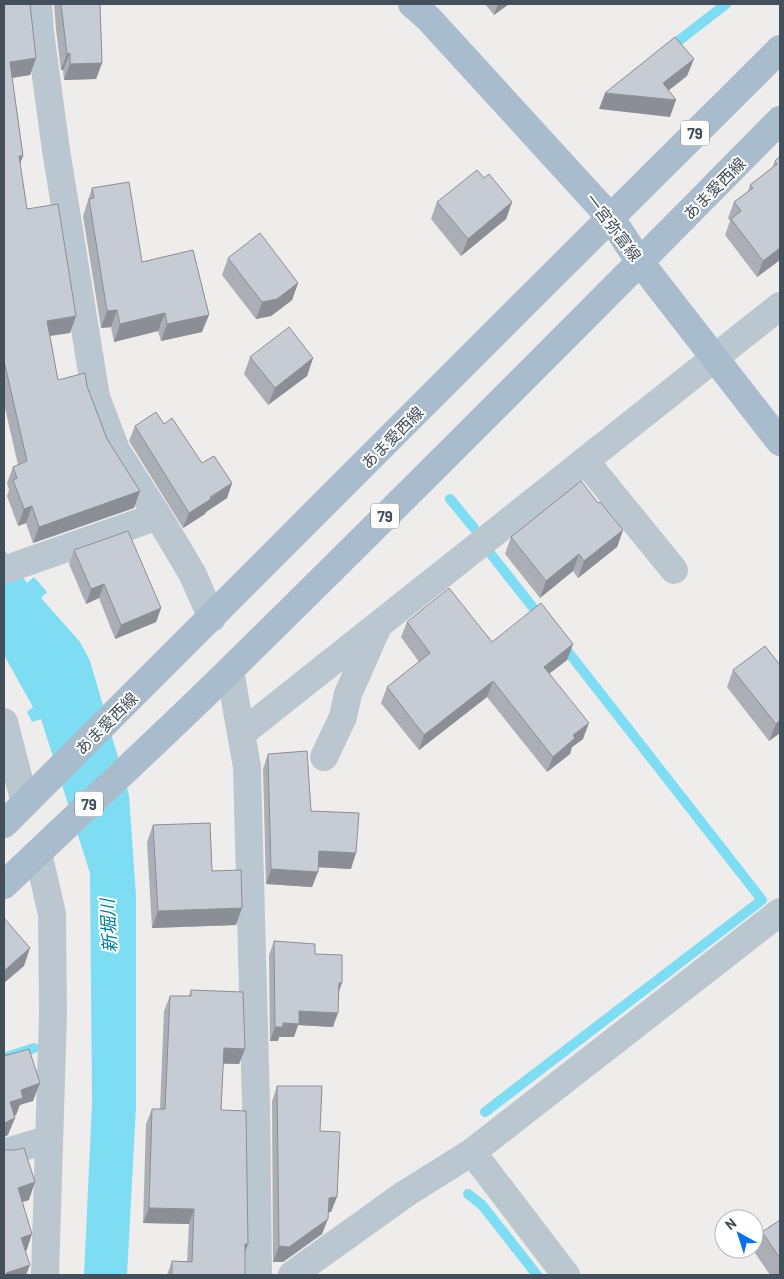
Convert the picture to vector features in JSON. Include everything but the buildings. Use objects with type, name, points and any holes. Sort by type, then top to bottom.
[{"type":"main road","name":"一宮弥富線","points":[[412,4],[429,19],[610,217],[640,262],[780,442]]},
{"type":"main road","name":"あま愛西線","points":[[4,824],[780,49]]},
{"type":"main road","name":"あま愛西線","points":[[4,885],[230,671],[780,120]]},
{"type":"street","points":[[38,4],[56,150],[96,397],[116,450],[192,574],[212,618]]},
{"type":"street","points":[[241,734],[586,462],[714,357],[780,306]]},
{"type":"street","points":[[586,462],[674,570]]},
{"type":"street","points":[[16,565],[158,516]]},
{"type":"street","points":[[324,757],[343,718],[348,694],[379,625]]},
{"type":"street","points":[[230,671],[247,768],[256,1103],[258,1275]]},
{"type":"street","points":[[4,722],[9,760],[30,798]]},
{"type":"street","points":[[44,847],[52,914],[53,1014],[45,1275]]},
{"type":"street","points":[[292,1275],[405,1194],[472,1152],[780,912]]},
{"type":"street","points":[[4,1153],[49,1139]]},
{"type":"street","points":[[472,1152],[566,1275]]},
{"type":"water","name":"新堀川","points":[[4,549],[27,583],[34,577],[47,592],[41,598],[80,642],[90,661],[129,795],[136,896],[136,1107],[127,1275],[84,1275],[92,1104],[90,873],[41,719],[32,722],[27,712],[33,707],[4,655]]},
{"type":"waterway","points":[[668,49],[726,4]]},
{"type":"waterway","points":[[450,499],[474,528]]},
{"type":"waterway","points":[[490,553],[542,619]]},
{"type":"waterway","points":[[485,1112],[762,900],[562,644]]},
{"type":"waterway","points":[[4,1058],[34,1048]]},
{"type":"waterway","points":[[468,1194],[482,1205],[537,1275]]}]
